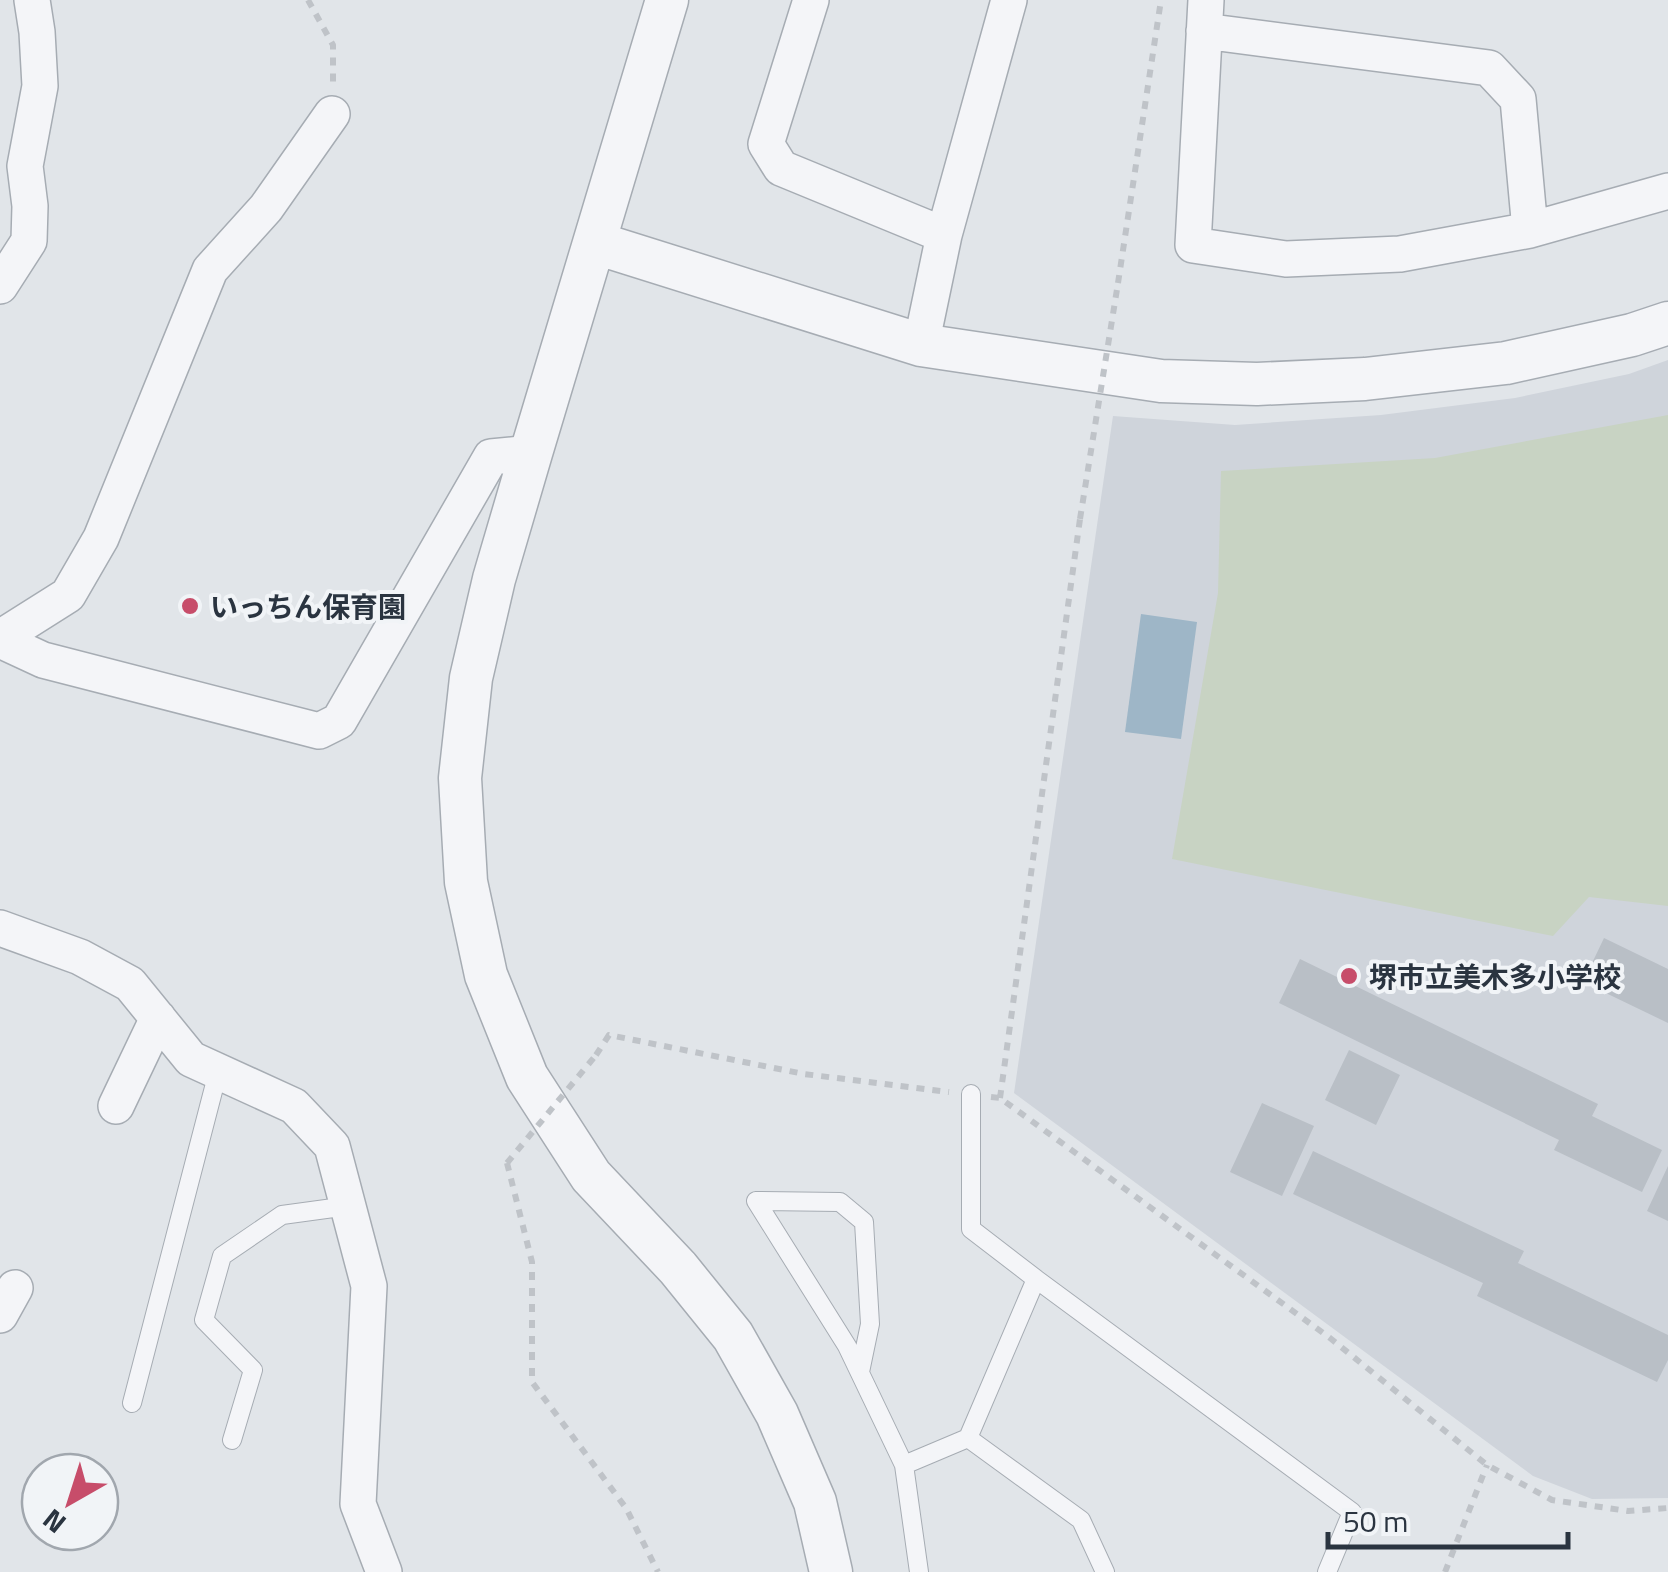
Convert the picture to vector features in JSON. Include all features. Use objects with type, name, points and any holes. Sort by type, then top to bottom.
[{"type":"street","points":[[0,286],[29,241],[25,166],[40,86],[38,32],[32,0]]},
{"type":"street","points":[[667,0],[494,579],[471,678],[460,778],[466,882],[486,976],[527,1077],[591,1176],[678,1268],[742,1351],[777,1414],[815,1502],[831,1572]]},
{"type":"street","points":[[812,0],[766,144],[781,168],[944,235]]},
{"type":"street","points":[[921,345],[944,235],[1010,0]]},
{"type":"street","points":[[1530,230],[1518,99],[1489,68],[1205,15],[1193,245],[1286,259],[1400,254],[1530,230],[1668,191]]},
{"type":"street","points":[[0,639],[68,595],[101,538],[210,270],[266,208],[332,114]]},
{"type":"street","points":[[596,243],[921,345],[1161,381],[1275,383],[1364,379],[1506,364],[1668,323]]},
{"type":"street","points":[[0,639],[43,660],[318,730],[340,721],[492,457],[531,452]]},
{"type":"street","points":[[0,928],[80,957],[130,984],[191,1059],[294,1106],[332,1146],[370,1286],[358,1504],[384,1572]]},
{"type":"street","points":[[116,1106],[158,1018]]},
{"type":"lane","points":[[132,1403],[218,1072]]},
{"type":"lane","points":[[971,1094],[970,1229],[1352,1512],[1327,1572]]},
{"type":"lane","points":[[860,1372],[870,1324],[864,1222],[840,1202],[756,1201],[847,1346],[904,1465],[919,1572]]},
{"type":"lane","points":[[232,1440],[253,1370],[204,1320],[222,1256],[282,1215],[348,1206]]},
{"type":"lane","points":[[904,1465],[968,1438],[1036,1279]]},
{"type":"lane","points":[[968,1438],[1081,1520],[1105,1572]]},
{"type":"path","points":[[308,0],[334,45],[332,114]]},
{"type":"path","points":[[1000,1098],[1080,519],[1161,0]]},
{"type":"path","points":[[658,1572],[626,1508],[532,1382],[532,1262],[507,1163],[609,1035],[804,1074],[1000,1098],[1330,1338],[1486,1465],[1552,1500],[1628,1511],[1668,1508]]},
{"type":"path","points":[[1445,1572],[1486,1465]]},
{"type":"shaded area","name":"堺市立美木多小学校","points":[[1668,360],[1668,1498],[1592,1499],[1533,1476],[1014,1093],[1113,416],[1235,425],[1381,415],[1515,398],[1629,374]]},
{"type":"green space","points":[[1668,415],[1668,906],[1589,897],[1553,936],[1172,859],[1218,593],[1221,471],[1435,458]]},
{"type":"water","points":[[1141,614],[1197,622],[1181,739],[1125,732]]},
{"type":"building","points":[[1604,938],[1668,969],[1668,1023],[1583,982]]},
{"type":"building","points":[[1300,959],[1598,1104],[1592,1116],[1662,1150],[1642,1192],[1554,1150],[1559,1140],[1279,1003]]},
{"type":"building","points":[[1349,1050],[1400,1075],[1376,1125],[1325,1100]]},
{"type":"building","points":[[1262,1103],[1314,1126],[1282,1196],[1230,1172]]},
{"type":"building","points":[[1313,1151],[1524,1251],[1518,1263],[1668,1335],[1668,1360],[1657,1382],[1477,1296],[1483,1283],[1293,1194]]},
{"type":"building","points":[[1668,1166],[1668,1221],[1647,1211]]},
{"type":"place","name":"いっちん保育園","points":[[190,606]]},
{"type":"place","name":"堺市立美木多小学校","points":[[1349,976]]}]
